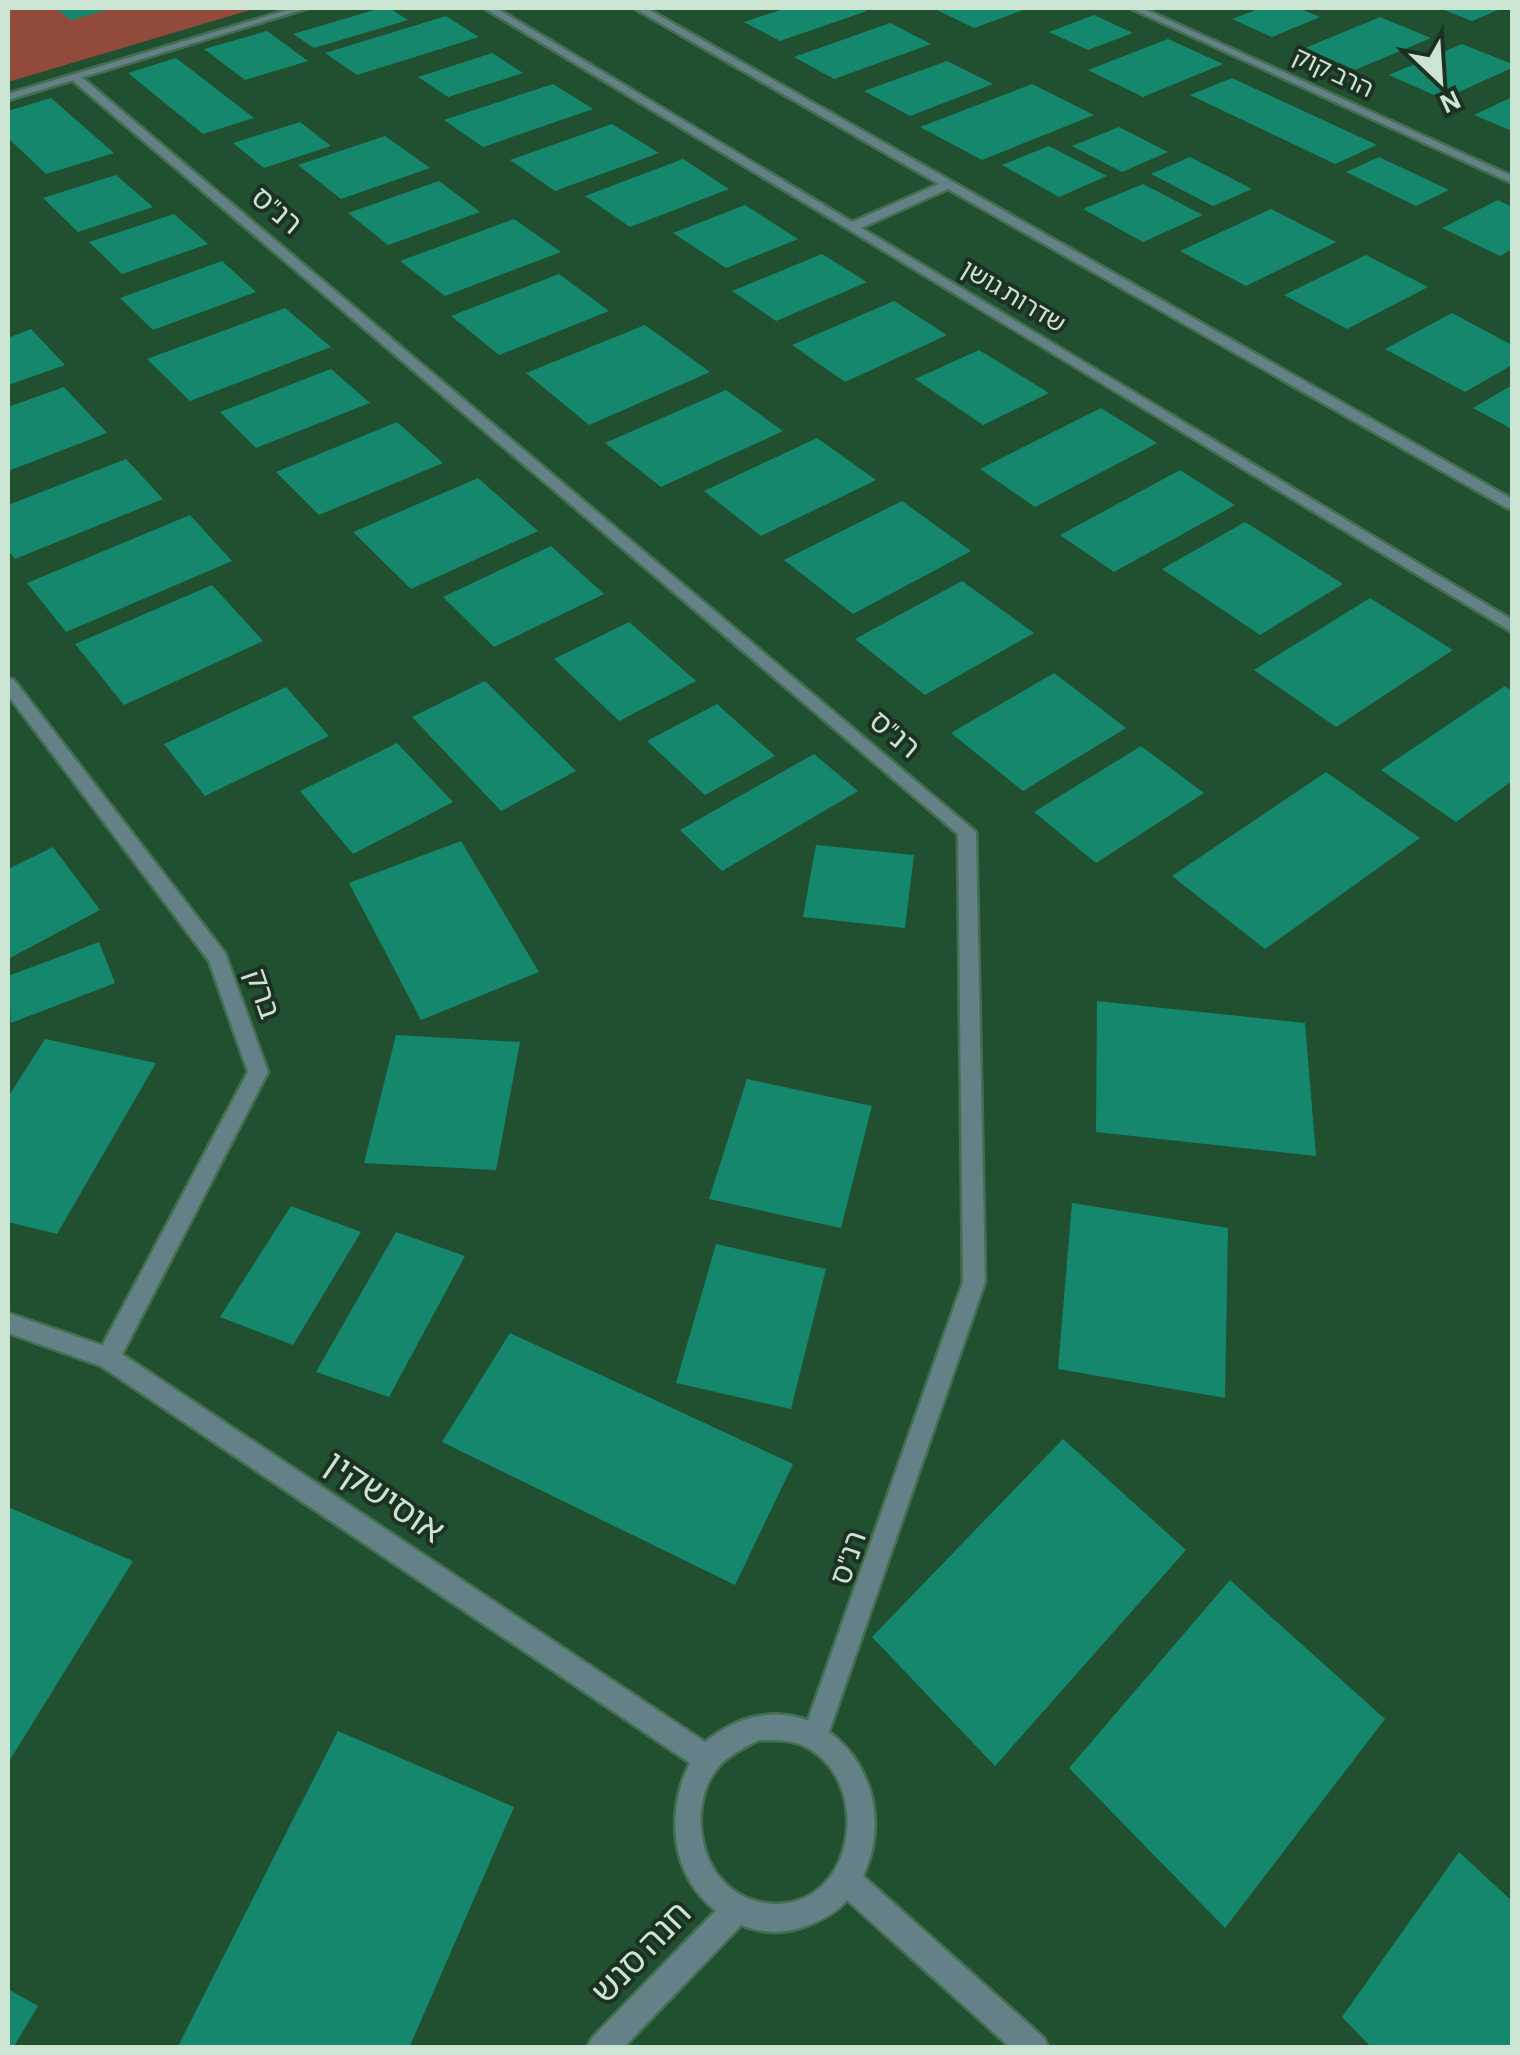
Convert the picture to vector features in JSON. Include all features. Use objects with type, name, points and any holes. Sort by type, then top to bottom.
[{"type":"street","points":[[8,97],[302,8]]},
{"type":"street","name":"שדרות גושן","points":[[489,8],[1512,627]]},
{"type":"street","points":[[639,8],[1512,504]]},
{"type":"street","name":"הרב קוק","points":[[1135,8],[1512,180]]},
{"type":"street","name":"רנ\"ס","points":[[76,77],[967,832],[974,1282],[815,1737]]},
{"type":"street","points":[[854,226],[948,184]]},
{"type":"street","name":"ברק","points":[[8,684],[218,958],[258,1072],[108,1358]]},
{"type":"street","name":"אוסישקין","points":[[8,1323],[108,1358],[707,1759]]},
{"type":"street","points":[[758,1727],[788,1727],[815,1737],[839,1757],[855,1783],[862,1816],[859,1849],[846,1880],[824,1903],[796,1918],[766,1920],[736,1910],[714,1892],[697,1870],[688,1841],[688,1812],[694,1784],[707,1759],[730,1740],[758,1727]]},
{"type":"street","points":[[846,1880],[1034,2048]]},
{"type":"street","name":"חנה סנש","points":[[602,2048],[736,1910]]},
{"type":"shaded area","points":[[8,8],[257,8],[8,82]]},
{"type":"building","points":[[55,8],[110,8],[110,9],[71,20]]},
{"type":"building","points":[[389,8],[408,20],[314,48],[293,34]]},
{"type":"building","points":[[786,8],[867,11],[780,41],[744,22]]},
{"type":"building","points":[[933,8],[1029,8],[974,28]]},
{"type":"building","points":[[1261,8],[1298,8],[1320,17],[1272,37],[1232,19]]},
{"type":"building","points":[[1439,8],[1503,8],[1472,21]]},
{"type":"building","points":[[1094,15],[1133,33],[1088,50],[1049,32]]},
{"type":"building","points":[[446,16],[479,37],[357,75],[325,53]]},
{"type":"building","points":[[1380,17],[1431,38],[1355,70],[1305,48]]},
{"type":"building","points":[[890,23],[931,44],[834,79],[794,57]]},
{"type":"building","points":[[267,31],[308,61],[245,80],[204,49]]},
{"type":"building","points":[[1168,39],[1223,64],[1143,97],[1088,70]]},
{"type":"building","points":[[1462,44],[1512,64],[1512,68],[1443,99],[1389,75]]},
{"type":"building","points":[[492,53],[523,73],[448,97],[418,77]]},
{"type":"building","points":[[176,58],[254,118],[203,134],[128,73]]},
{"type":"building","points":[[947,61],[993,84],[910,116],[864,91]]},
{"type":"building","points":[[1232,78],[1377,145],[1335,164],[1190,95]]},
{"type":"building","points":[[553,84],[593,109],[483,147],[444,120]]},
{"type":"building","points":[[1032,84],[1094,115],[982,160],[920,127]]},
{"type":"building","points":[[1512,97],[1512,131],[1474,115]]},
{"type":"building","points":[[51,98],[114,153],[46,174],[8,138],[8,111]]},
{"type":"building","points":[[300,122],[331,146],[264,168],[233,143]]},
{"type":"building","points":[[612,124],[659,153],[555,191],[510,160]]},
{"type":"building","points":[[1119,127],[1168,152],[1122,172],[1072,146]]},
{"type":"building","points":[[385,136],[430,168],[341,199],[298,165]]},
{"type":"building","points":[[1049,146],[1107,176],[1059,197],[1002,165]]},
{"type":"building","points":[[1190,157],[1252,189],[1213,206],[1151,174]]},
{"type":"building","points":[[1379,157],[1449,190],[1416,206],[1346,172]]},
{"type":"building","points":[[683,159],[729,189],[630,227],[585,196]]},
{"type":"building","points":[[116,175],[153,207],[78,232],[43,198]]},
{"type":"building","points":[[439,181],[480,212],[388,245],[348,213]]},
{"type":"building","points":[[1143,184],[1203,215],[1143,242],[1083,209]]},
{"type":"building","points":[[1498,200],[1512,207],[1512,249],[1500,256],[1442,228]]},
{"type":"building","points":[[745,205],[798,239],[726,268],[673,233]]},
{"type":"building","points":[[1271,209],[1336,242],[1246,286],[1180,251]]},
{"type":"building","points":[[174,214],[208,244],[122,274],[89,242]]},
{"type":"building","points":[[514,219],[561,252],[445,296],[400,261]]},
{"type":"building","points":[[822,254],[867,282],[776,321],[732,291]]},
{"type":"building","points":[[1366,255],[1428,287],[1347,329],[1284,295]]},
{"type":"building","points":[[222,261],[256,292],[153,330],[120,298]]},
{"type":"building","points":[[559,274],[609,311],[499,355],[451,316]]},
{"type":"building","points":[[894,301],[947,335],[845,382],[792,345]]},
{"type":"building","points":[[285,308],[331,347],[190,401],[147,359]]},
{"type":"building","points":[[1452,313],[1512,345],[1512,365],[1465,392],[1385,349]]},
{"type":"building","points":[[645,325],[710,372],[589,425],[526,373]]},
{"type":"building","points":[[31,329],[65,365],[8,385],[8,338]]},
{"type":"building","points":[[979,350],[1049,393],[983,425],[915,379]]},
{"type":"building","points":[[331,369],[370,403],[256,448],[220,412]]},
{"type":"building","points":[[1512,385],[1512,429],[1473,408]]},
{"type":"building","points":[[64,387],[107,433],[8,471],[8,407]]},
{"type":"building","points":[[726,390],[783,431],[661,487],[605,443]]},
{"type":"building","points":[[1101,408],[1157,443],[1035,507],[980,469]]},
{"type":"building","points":[[397,422],[443,463],[319,515],[276,472]]},
{"type":"building","points":[[817,438],[876,480],[761,536],[704,491]]},
{"type":"building","points":[[126,459],[163,499],[15,559],[8,550],[8,505]]},
{"type":"building","points":[[1180,470],[1235,505],[1114,572],[1060,535]]},
{"type":"building","points":[[478,478],[538,531],[411,589],[353,532]]},
{"type":"building","points":[[902,501],[971,551],[853,614],[784,560]]},
{"type":"building","points":[[190,515],[232,561],[66,632],[27,583]]},
{"type":"building","points":[[1245,522],[1343,584],[1260,635],[1162,569]]},
{"type":"building","points":[[551,546],[604,594],[494,647],[443,597]]},
{"type":"building","points":[[962,581],[1034,633],[925,695],[855,639]]},
{"type":"building","points":[[212,585],[263,641],[124,705],[75,644]]},
{"type":"building","points":[[1370,598],[1453,650],[1336,727],[1254,670]]},
{"type":"building","points":[[629,622],[696,681],[619,721],[554,659]]},
{"type":"building","points":[[1054,673],[1126,728],[1023,791],[951,733]]},
{"type":"building","points":[[485,681],[576,771],[501,811],[412,717]]},
{"type":"building","points":[[1505,686],[1512,691],[1512,781],[1456,822],[1381,770]]},
{"type":"building","points":[[286,687],[329,736],[205,796],[164,744]]},
{"type":"building","points":[[717,704],[775,756],[705,795],[647,741]]},
{"type":"building","points":[[397,743],[453,802],[353,854],[300,791]]},
{"type":"building","points":[[1141,746],[1204,793],[1096,863],[1034,812]]},
{"type":"building","points":[[814,754],[858,791],[722,871],[680,830]]},
{"type":"building","points":[[1326,772],[1420,838],[1265,949],[1172,876]]},
{"type":"building","points":[[461,841],[539,972],[421,1020],[349,883]]},
{"type":"building","points":[[816,845],[914,855],[905,928],[803,917]]},
{"type":"building","points":[[53,847],[100,910],[8,959],[8,869]]},
{"type":"building","points":[[99,942],[115,983],[11,1023],[8,976]]},
{"type":"building","points":[[1097,1001],[1305,1023],[1316,1156],[1096,1132]]},
{"type":"building","points":[[396,1035],[520,1042],[496,1170],[364,1163]]},
{"type":"building","points":[[45,1039],[156,1063],[57,1234],[8,1222],[8,1097]]},
{"type":"building","points":[[747,1079],[872,1106],[841,1228],[709,1199]]},
{"type":"building","points":[[1072,1203],[1228,1228],[1225,1398],[1058,1369]]},
{"type":"building","points":[[291,1206],[361,1232],[293,1345],[220,1317]]},
{"type":"building","points":[[396,1232],[465,1256],[389,1397],[316,1372]]},
{"type":"building","points":[[716,1244],[826,1269],[791,1409],[676,1383]]},
{"type":"building","points":[[510,1333],[793,1464],[735,1585],[442,1442]]},
{"type":"building","points":[[1063,1439],[1186,1550],[995,1766],[872,1637]]},
{"type":"building","points":[[8,1507],[133,1561],[8,1763]]},
{"type":"building","points":[[1230,1580],[1385,1719],[1225,1928],[1069,1768]]},
{"type":"building","points":[[338,1731],[514,1807],[409,2048],[177,2048]]},
{"type":"building","points":[[1459,1852],[1512,1901],[1512,2048],[1372,2048],[1342,2017]]},
{"type":"building","points":[[8,1989],[38,2006],[13,2048],[8,2048]]}]
